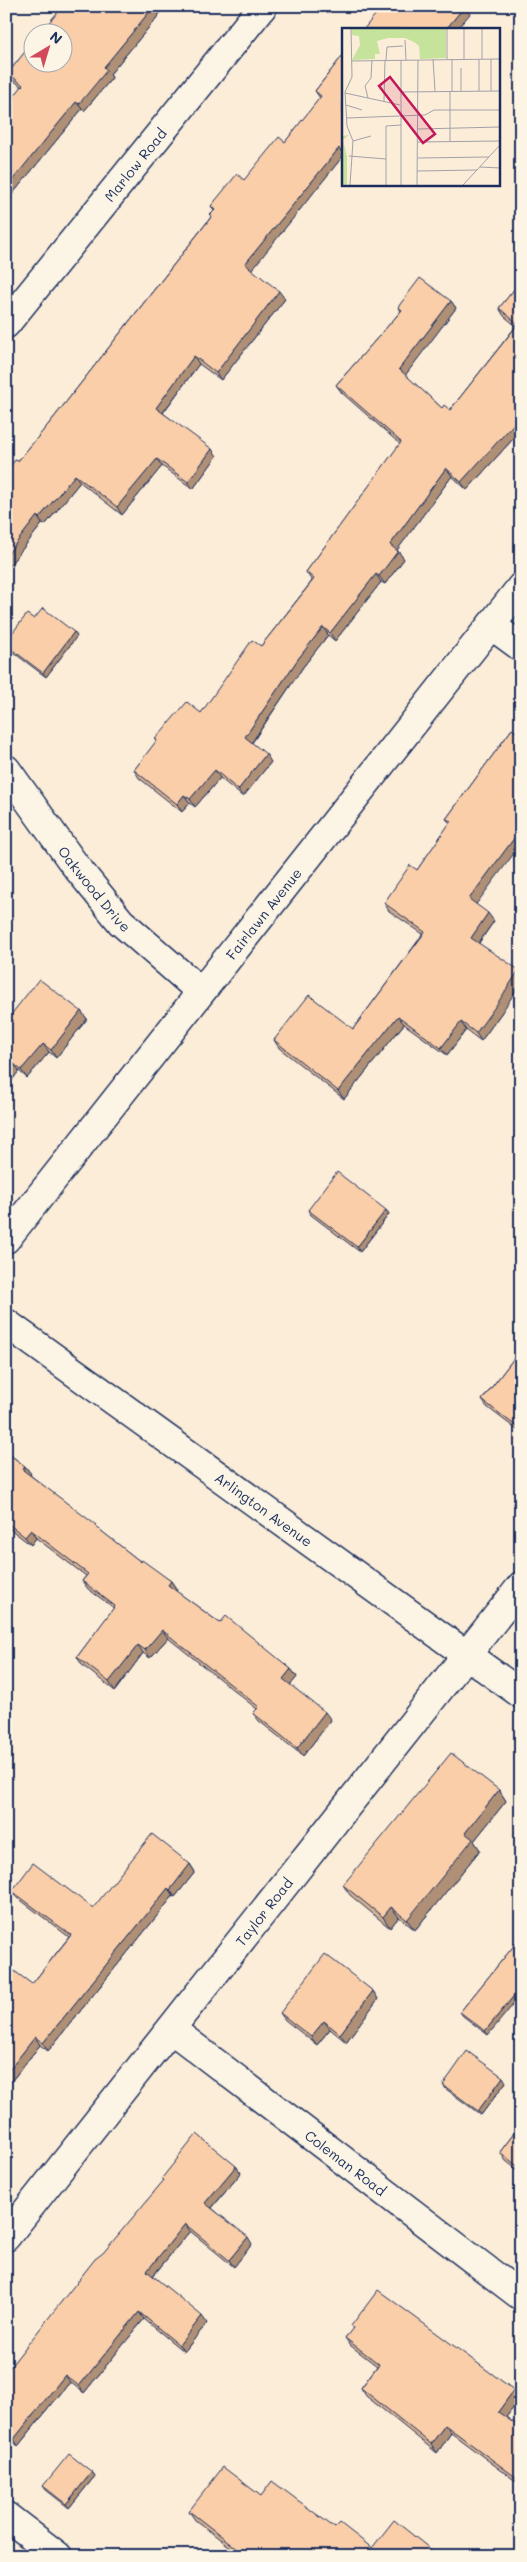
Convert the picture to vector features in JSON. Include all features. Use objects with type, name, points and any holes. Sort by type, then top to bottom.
[{"type":"street","name":"Marlow Road","points":[[6,324],[263,6]]},
{"type":"street","name":"Fairlawn Avenue","points":[[6,1239],[521,586]]},
{"type":"street","points":[[491,625],[521,647]]},
{"type":"street","name":"Oakwood Drive","points":[[6,769],[74,864],[121,922],[200,991]]},
{"type":"street","name":"Arlington Avenue","points":[[6,1323],[521,1694]]},
{"type":"street","name":"Taylor Road","points":[[6,2237],[521,1586]]},
{"type":"street","name":"Coleman Road","points":[[171,2028],[521,2296]]},
{"type":"street","points":[[6,2516],[58,2556]]},
{"type":"building","points":[[63,6],[154,6],[104,67],[107,70],[79,104],[76,102],[6,188],[6,106],[23,85],[8,73],[22,56],[22,72],[72,72],[72,22],[49,22]]},
{"type":"building","points":[[382,6],[465,6],[447,28],[365,28]]},
{"type":"building","points":[[342,56],[342,151],[339,148],[245,264],[279,291],[216,373],[194,356],[156,408],[212,449],[188,482],[157,459],[117,507],[75,475],[39,518],[37,516],[6,556],[6,472],[15,460],[18,461],[52,420],[212,216],[210,215],[215,210],[211,206],[237,174],[244,180],[279,137],[285,142],[321,96],[315,91]]},
{"type":"building","points":[[420,278],[451,301],[399,369],[442,408],[444,405],[450,410],[518,324],[499,308],[521,281],[521,415],[461,482],[446,468],[390,545],[398,551],[379,576],[376,574],[330,633],[323,627],[298,659],[245,737],[266,754],[238,790],[215,770],[190,799],[184,795],[177,804],[134,770],[157,740],[155,739],[187,702],[201,713],[252,640],[261,646],[314,579],[306,572],[401,442],[336,385],[402,310],[398,307]]},
{"type":"building","points":[[43,608],[74,632],[43,673],[6,645],[6,641],[27,614],[34,619]]},
{"type":"building","points":[[512,729],[521,735],[521,829],[469,899],[488,913],[471,938],[519,970],[476,1033],[461,1022],[441,1048],[398,1016],[338,1091],[274,1040],[309,995],[353,1029],[425,932],[384,903],[410,865],[417,870],[451,821],[446,819]]},
{"type":"building","points":[[39,979],[81,1011],[51,1050],[43,1044],[21,1070],[13,1063],[6,1072],[6,1021]]},
{"type":"building","points":[[337,1172],[386,1210],[357,1247],[308,1210]]},
{"type":"building","points":[[521,1349],[521,1430],[482,1400]]},
{"type":"building","points":[[6,1452],[25,1466],[23,1470],[96,1525],[141,1562],[142,1560],[171,1581],[168,1585],[220,1623],[226,1616],[291,1669],[283,1679],[325,1712],[297,1748],[253,1713],[259,1707],[162,1630],[145,1650],[138,1645],[109,1682],[77,1657],[115,1606],[82,1581],[88,1574],[31,1530],[25,1537],[6,1522]]},
{"type":"building","points":[[451,1753],[499,1790],[465,1833],[473,1839],[407,1920],[391,1907],[383,1917],[343,1885]]},
{"type":"building","points":[[152,1834],[190,1864],[170,1890],[168,1888],[43,2043],[35,2037],[6,2074],[6,1965],[32,1984],[71,1935],[12,1891],[33,1863],[93,1908]]},
{"type":"building","points":[[521,1937],[521,1987],[485,2031],[460,2012]]},
{"type":"building","points":[[325,1954],[373,1991],[340,2034],[324,2021],[311,2037],[280,2013]]},
{"type":"building","points":[[467,2051],[503,2077],[478,2111],[443,2085]]},
{"type":"building","points":[[521,2124],[521,2169],[500,2152]]},
{"type":"building","points":[[197,2134],[236,2166],[205,2203],[248,2237],[229,2260],[185,2224],[147,2271],[202,2316],[179,2345],[139,2312],[79,2386],[65,2375],[14,2439],[6,2433],[6,2372],[95,2259],[103,2253],[164,2180],[162,2178]]},
{"type":"building","points":[[378,2290],[514,2390],[498,2412],[521,2428],[521,2481],[445,2425],[431,2444],[361,2388],[379,2364],[345,2338],[353,2328],[351,2326]]},
{"type":"building","points":[[69,2454],[92,2472],[66,2504],[43,2486]]},
{"type":"building","points":[[223,2467],[261,2496],[272,2481],[335,2528],[340,2523],[372,2548],[394,2520],[439,2556],[247,2556],[189,2511]]}]
